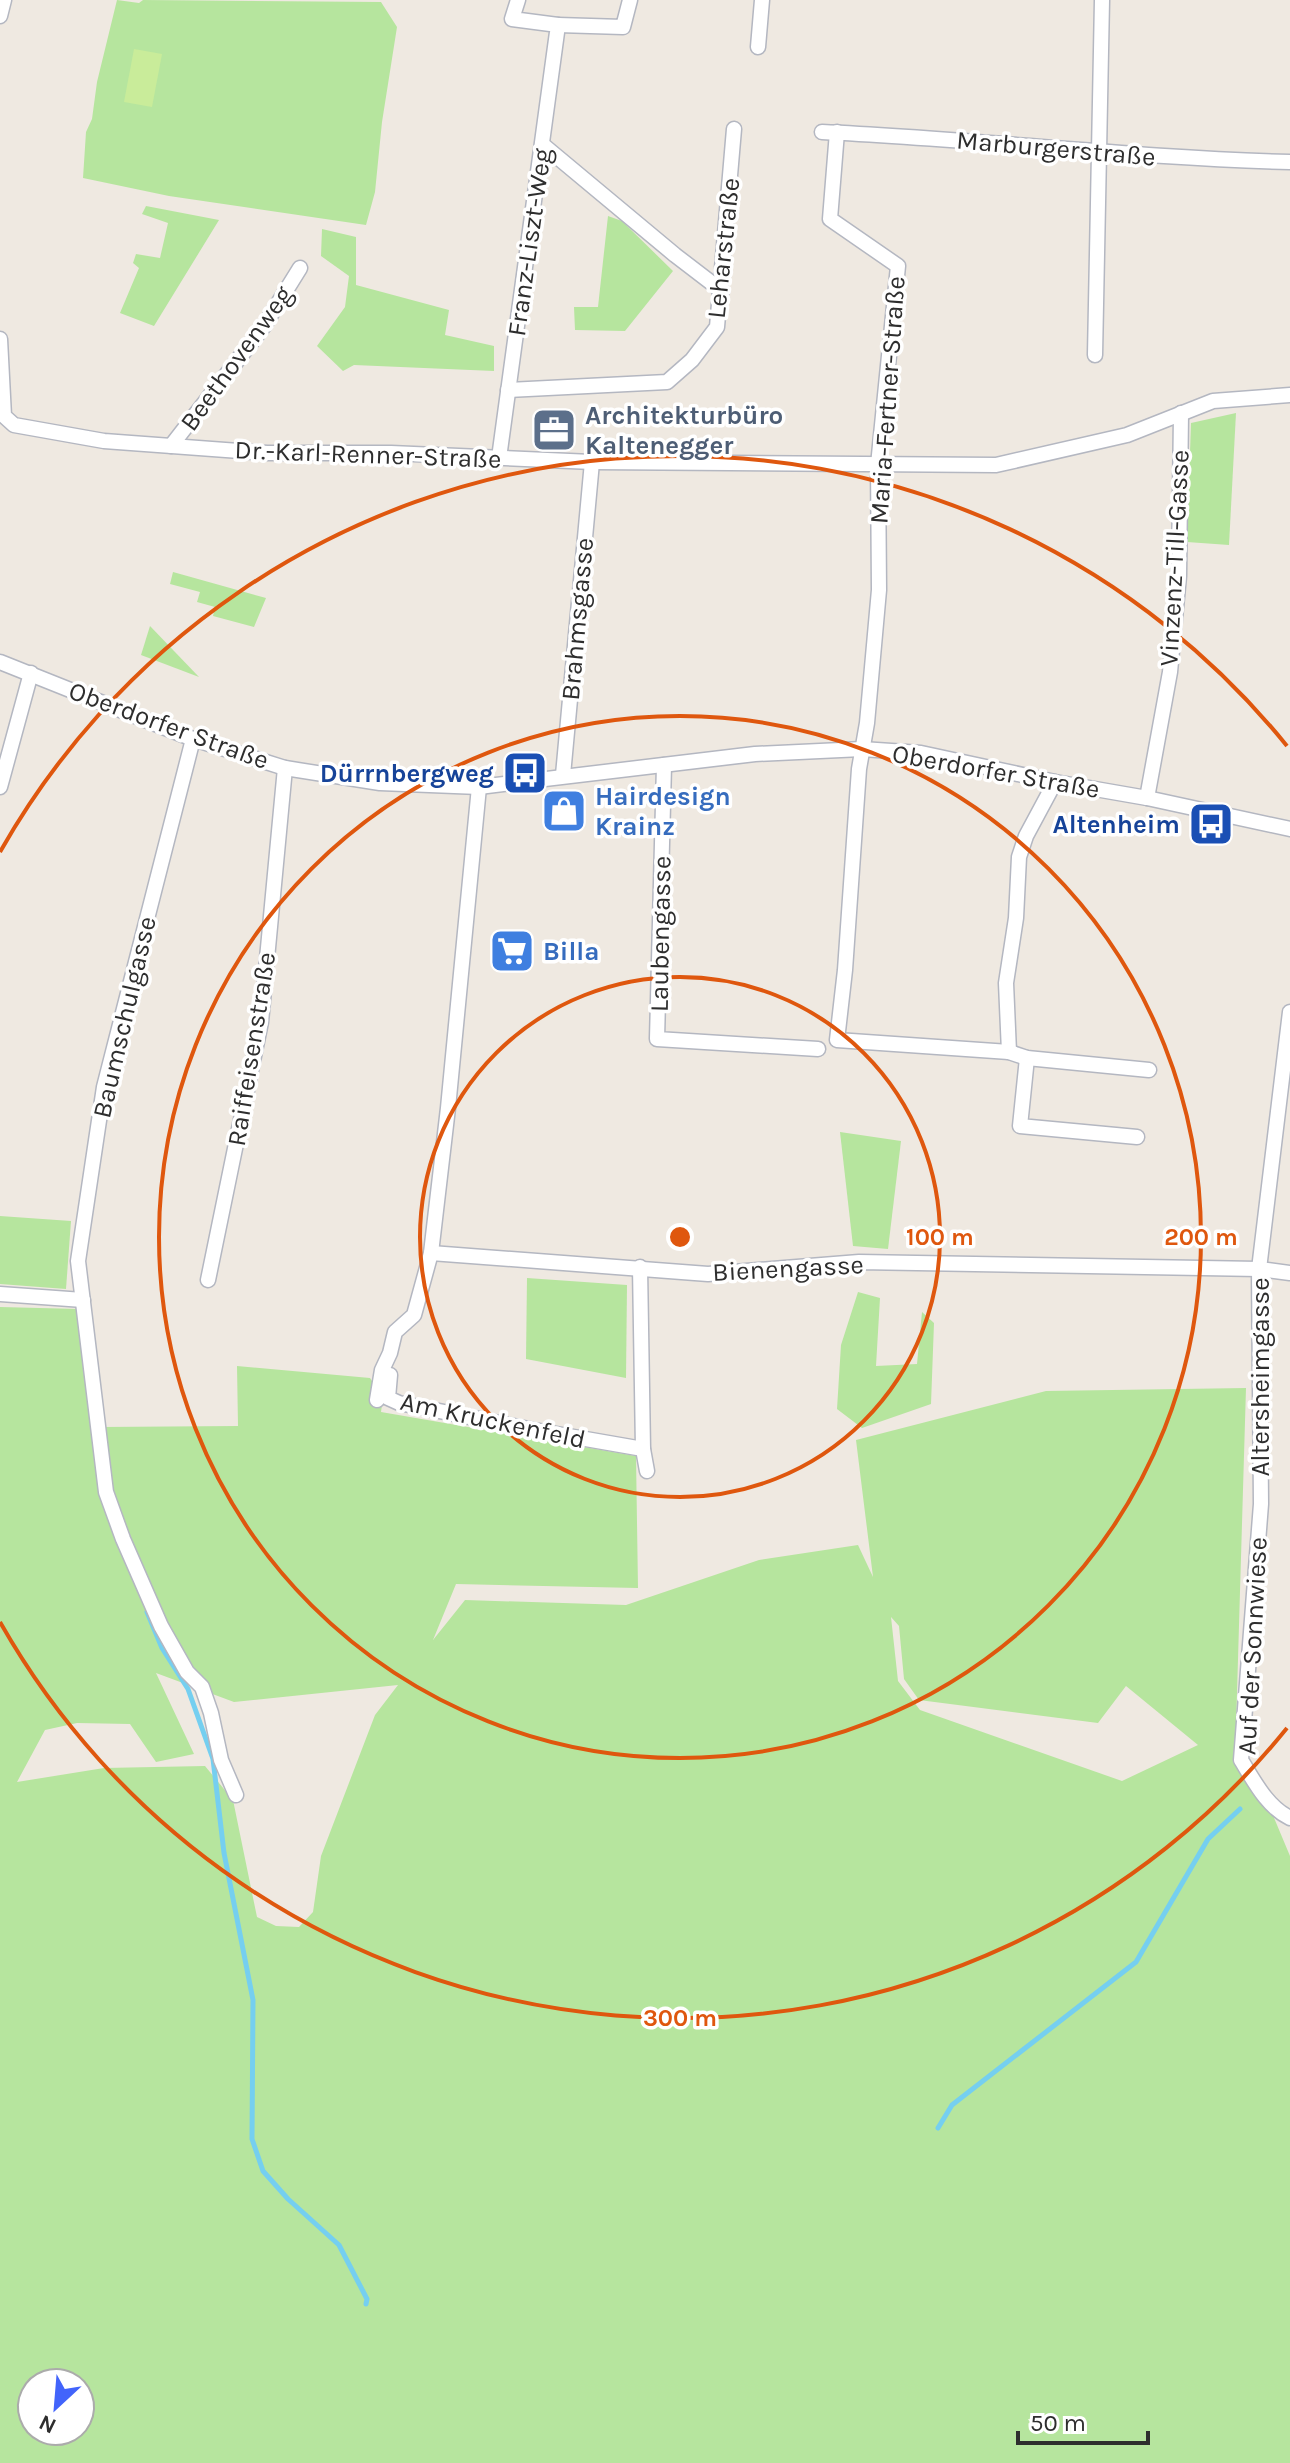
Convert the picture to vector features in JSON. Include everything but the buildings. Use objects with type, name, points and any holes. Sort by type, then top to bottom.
[{"type":"street","points":[[0,16],[4,0]]},
{"type":"street","points":[[518,0],[512,19],[558,25],[623,27],[630,0]]},
{"type":"street","points":[[758,47],[762,0]]},
{"type":"street","points":[[1095,355],[1102,0]]},
{"type":"street","name":"Franz-Liszt-Weg","points":[[499,458],[558,25]]},
{"type":"street","name":"Leharstraße","points":[[508,390],[667,382],[692,360],[717,327],[734,129]]},
{"type":"street","name":"Marburgerstraße","points":[[830,132],[970,140],[1201,160],[1290,162]]},
{"type":"street","name":"Maria-Fertner-Straße","points":[[830,132],[830,219],[898,266],[878,465],[879,590],[837,1040],[1009,1052]]},
{"type":"street","points":[[543,145],[722,291]]},
{"type":"street","name":"Beethovenweg","points":[[171,446],[264,326],[300,268]]},
{"type":"street","name":"Dr.-Karl-Renner-Straße","points":[[0,339],[4,416],[14,425],[104,441],[267,453],[391,453],[592,462],[996,465],[1127,435],[1213,401],[1290,395]]},
{"type":"street","name":"Vinzenz-Till-Gasse","points":[[1147,798],[1170,672],[1178,590],[1181,413]]},
{"type":"street","name":"Brahmsgasse","points":[[563,775],[592,462]]},
{"type":"street","name":"Oberdorfer Straße","points":[[0,662],[193,739],[285,768],[380,783],[479,787],[755,754],[862,749],[921,753],[1290,829]]},
{"type":"street","points":[[0,787],[31,673]]},
{"type":"street","name":"Baumschulgasse","points":[[193,739],[104,1087],[78,1261],[106,1492],[161,1626],[187,1672],[202,1687],[221,1760],[236,1795]]},
{"type":"street","name":"Laubengasse","points":[[664,765],[657,1039],[818,1049]]},
{"type":"street","name":"Raiffeisenstraße","points":[[208,1280],[261,1022],[285,768]]},
{"type":"street","points":[[1055,782],[1026,836],[1019,857],[1017,907],[1006,983],[1009,1052],[1027,1058],[1149,1070]]},
{"type":"street","points":[[377,1400],[382,1370],[395,1332],[414,1315],[431,1253],[479,787]]},
{"type":"street","name":"Altersheimgasse","points":[[1261,1504],[1259,1269],[1290,1012]]},
{"type":"street","points":[[1027,1058],[1020,1126],[1137,1137]]},
{"type":"street","name":"Bienengasse","points":[[431,1253],[708,1274],[859,1262],[1259,1269],[1290,1273]]},
{"type":"street","points":[[640,1267],[643,1449],[647,1471]]},
{"type":"street","points":[[0,1294],[83,1300]]},
{"type":"street","name":"Am Kruckenfeld","points":[[390,1353],[388,1398],[399,1403],[643,1449]]},
{"type":"street","name":"Auf der Sonnwiese","points":[[1261,1504],[1241,1760],[1259,1790],[1290,1818]]},
{"type":"green space","points":[[117,0],[139,3],[143,0],[381,2],[397,27],[375,192],[366,225],[169,196],[83,178],[86,132],[92,119],[97,82]]},
{"type":"green space","points":[[134,49],[162,54],[152,107],[124,102]]},
{"type":"green space","points":[[146,206],[219,220],[154,326],[120,313],[139,268],[133,263],[136,254],[160,258],[168,223],[142,214]]},
{"type":"green space","points":[[608,216],[622,221],[673,271],[625,331],[575,330],[574,307],[598,307]]},
{"type":"green space","points":[[322,229],[356,237],[356,285],[449,310],[445,335],[494,346],[494,371],[354,365],[343,371],[317,346],[345,307],[349,276],[321,256]]},
{"type":"green space","points":[[1236,413],[1229,545],[1187,542],[1191,423]]},
{"type":"green space","points":[[173,572],[266,598],[254,627],[213,616],[215,607],[197,602],[200,592],[170,584]]},
{"type":"green space","points":[[150,626],[199,677],[141,655]]},
{"type":"green space","points":[[840,1132],[901,1141],[888,1249],[853,1246]]},
{"type":"green space","points":[[0,1216],[71,1221],[66,1289],[0,1284]]},
{"type":"green space","points":[[527,1278],[627,1285],[626,1378],[526,1359]]},
{"type":"green space","points":[[858,1292],[880,1298],[876,1366],[917,1364],[922,1312],[934,1323],[931,1404],[862,1428],[837,1409],[841,1345]]},
{"type":"green space","points":[[0,1307],[79,1309],[101,1427],[238,1426],[237,1366],[370,1378],[383,1398],[381,1412],[636,1456],[638,1588],[456,1584],[433,1640],[465,1600],[626,1605],[759,1560],[858,1545],[873,1577],[856,1440],[1046,1391],[1246,1388],[1236,1727],[1290,1856],[1290,2463],[0,2463]],"holes":[[[891,1617],[899,1626],[904,1679],[919,1700],[1098,1723],[1126,1686],[1198,1745],[1122,1781],[920,1710],[898,1681]],[[156,1673],[234,1702],[398,1685],[375,1715],[321,1856],[313,1912],[299,1927],[276,1926],[257,1917],[233,1800],[205,1766],[104,1768],[17,1782],[45,1730],[77,1723],[130,1724],[156,1762],[194,1754]]]},
{"type":"waterway","points":[[147,1612],[162,1648],[188,1689],[213,1759],[224,1853],[253,2000],[252,2139],[263,2171],[288,2199],[339,2245],[367,2299],[366,2304]]},
{"type":"waterway","points":[[938,2128],[952,2105],[1136,1962],[1208,1839],[1240,1809]]},
{"type":"place","name":"Architekturbüro Kaltenegger","points":[[554,430]]},
{"type":"place","name":"Dürrnbergweg","points":[[525,773]]},
{"type":"place","name":"Hairdesign Krainz","points":[[564,811]]},
{"type":"place","name":"Altenheim","points":[[1211,824]]},
{"type":"place","name":"Billa","points":[[512,951]]}]
